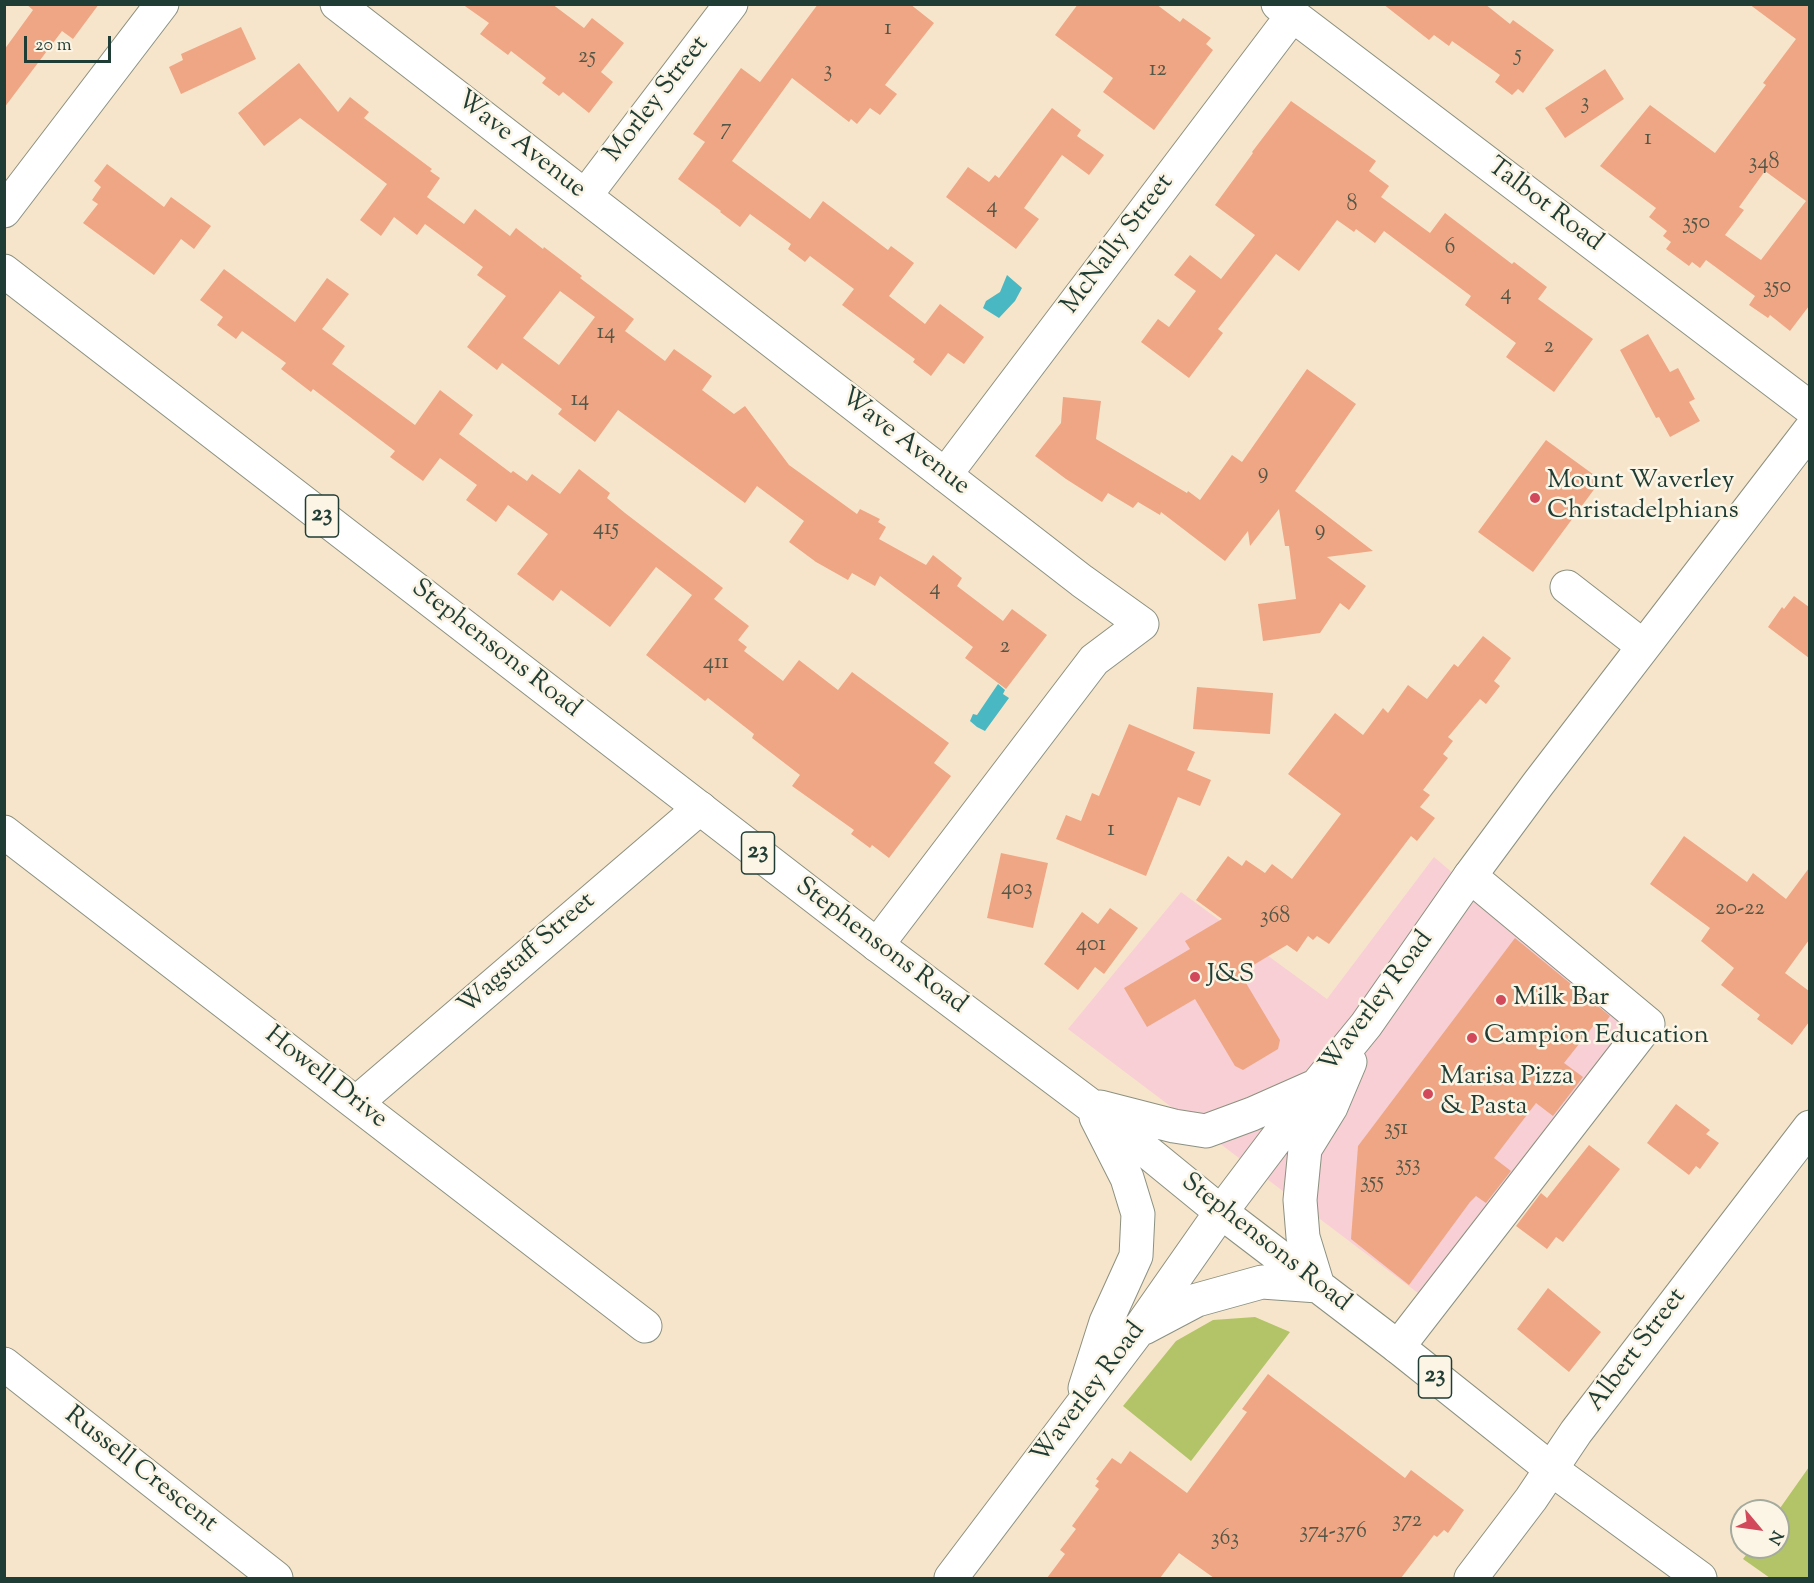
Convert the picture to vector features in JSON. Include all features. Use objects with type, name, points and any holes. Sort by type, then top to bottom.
[{"type":"street","points":[[4,211],[162,4]]},
{"type":"street","name":"Wave Avenue","points":[[337,4],[1082,581],[1142,624],[1094,660],[877,945]]},
{"type":"street","name":"Morley Street","points":[[585,196],[731,4]]},
{"type":"street","name":"Talbot Road","points":[[1285,10],[1809,408]]},
{"type":"street","name":"McNally Street","points":[[945,474],[1285,10]]},
{"type":"street","name":"Stephensons Road","points":[[4,271],[877,945],[1090,1105],[1221,1212],[1398,1347],[1551,1469],[1700,1578]]},
{"type":"street","name":"Waverley Road","points":[[951,1578],[1137,1332],[1221,1212],[1317,1085],[1366,1025],[1470,876],[1809,430]]},
{"type":"street","points":[[1567,587],[1643,646]]},
{"type":"street","name":"Wagstaff Street","points":[[356,1103],[700,808]]},
{"type":"street","name":"Howell Drive","points":[[4,832],[645,1326]]},
{"type":"street","points":[[1398,1347],[1648,1024],[1470,876]]},
{"type":"street","points":[[1137,1332],[1197,1300],[1262,1282],[1318,1286],[1303,1237],[1300,1200],[1305,1149],[1331,1107],[1366,1025]]},
{"type":"street","points":[[1090,1105],[1174,1126],[1206,1131],[1252,1114],[1317,1085]]},
{"type":"street","points":[[1077,1413],[1106,1322],[1136,1256],[1138,1214],[1127,1178],[1090,1105]]},
{"type":"street","name":"Albert Street","points":[[1471,1578],[1583,1422],[1809,1127]]},
{"type":"street","name":"Russell Crescent","points":[[4,1364],[276,1578]]},
{"type":"shaded area","points":[[1434,857],[1634,1028],[1422,1296],[1068,1029],[1181,892],[1327,999]]},
{"type":"green space","points":[[1255,1317],[1290,1332],[1191,1461],[1123,1406],[1176,1341],[1213,1320]]},
{"type":"green space","points":[[1809,1467],[1809,1578],[1770,1578],[1743,1559],[1790,1559],[1790,1499],[1786,1499]]},
{"type":"water","points":[[1007,275],[1022,288],[1015,301],[999,318],[983,308],[986,301],[1000,292]]},
{"type":"water","points":[[998,684],[1005,690],[1003,694],[1009,698],[985,731],[970,721],[973,714],[977,715]]},
{"type":"building","points":[[26,4],[99,4],[73,39],[62,31],[4,108],[4,50],[33,10]]},
{"type":"building","points":[[462,4],[552,4],[584,28],[592,18],[624,43],[601,72],[613,82],[589,113],[563,92],[559,96],[542,83],[546,78],[511,51],[508,55],[480,34],[489,23]]},
{"type":"building","points":[[818,4],[910,4],[934,23],[885,85],[897,94],[880,115],[870,108],[857,124],[851,119],[849,122],[792,78],[732,161],[810,219],[823,201],[888,250],[891,246],[914,263],[889,296],[925,324],[940,304],[984,337],[964,364],[948,353],[931,376],[913,362],[915,359],[842,305],[854,289],[810,256],[805,262],[788,249],[791,244],[750,214],[740,227],[678,179],[705,142],[693,134],[741,68],[760,82]]},
{"type":"building","points":[[1078,4],[1156,4],[1180,22],[1183,18],[1211,38],[1206,44],[1213,50],[1154,130],[1103,92],[1113,78],[1055,35]]},
{"type":"building","points":[[1383,4],[1485,4],[1510,24],[1513,20],[1554,50],[1523,93],[1518,89],[1512,95],[1495,82],[1500,75],[1452,41],[1449,46],[1434,35],[1429,40]]},
{"type":"building","points":[[1749,4],[1809,4],[1809,306],[1790,331],[1770,315],[1768,318],[1749,305],[1755,296],[1706,260],[1700,268],[1692,262],[1689,266],[1666,249],[1671,242],[1663,236],[1667,231],[1649,217],[1656,208],[1600,166],[1650,105],[1715,153],[1766,85],[1763,83],[1796,39]],"holes":[[[1765,171],[1806,201],[1761,260],[1725,235],[1744,210],[1739,207]]]},
{"type":"building","points":[[241,27],[256,59],[181,94],[169,67],[183,60],[181,54]]},
{"type":"building","points":[[299,63],[338,112],[350,97],[369,112],[364,118],[432,169],[430,171],[440,178],[427,197],[464,224],[475,209],[510,236],[516,228],[543,249],[544,247],[634,319],[625,331],[665,361],[674,349],[712,376],[702,390],[734,414],[745,406],[789,465],[857,514],[860,509],[880,519],[878,522],[886,527],[879,539],[926,565],[933,555],[962,578],[957,586],[1003,621],[1012,609],[1047,635],[1006,689],[965,658],[973,647],[880,576],[875,586],[852,573],[848,580],[816,562],[789,542],[804,521],[757,486],[745,503],[618,410],[595,442],[558,414],[562,409],[502,363],[497,370],[467,347],[506,296],[477,275],[483,267],[425,224],[417,235],[394,217],[381,236],[360,220],[387,184],[300,118],[264,146],[238,113]],"holes":[[[560,291],[595,317],[559,365],[523,338]]]},
{"type":"building","points":[[1605,69],[1624,99],[1565,138],[1545,108]]},
{"type":"building","points":[[1291,101],[1376,161],[1369,171],[1389,186],[1381,197],[1430,233],[1445,213],[1512,264],[1514,262],[1547,287],[1538,299],[1593,339],[1554,392],[1506,357],[1516,343],[1465,305],[1471,296],[1384,231],[1375,243],[1356,229],[1354,232],[1337,220],[1299,271],[1276,254],[1218,329],[1223,333],[1189,378],[1141,342],[1158,319],[1169,327],[1196,291],[1174,275],[1190,255],[1221,279],[1255,235],[1215,205]]},
{"type":"building","points":[[1052,108],[1081,130],[1077,136],[1104,155],[1089,175],[1062,155],[1024,208],[1039,219],[1016,249],[946,197],[968,167],[989,182],[995,175],[999,178]]},
{"type":"building","points":[[107,164],[164,207],[171,197],[211,226],[194,249],[181,239],[154,275],[83,223],[98,204],[92,200],[101,187],[94,181]]},
{"type":"building","points":[[224,269],[295,322],[327,278],[349,294],[322,329],[345,346],[332,364],[415,425],[440,390],[473,415],[459,434],[511,473],[513,471],[527,481],[532,474],[560,494],[579,469],[610,493],[607,498],[625,513],[723,588],[714,599],[749,626],[738,640],[747,647],[744,651],[783,681],[799,660],[838,690],[852,672],[949,743],[934,763],[951,776],[889,858],[872,845],[870,848],[851,834],[854,830],[792,786],[800,775],[752,738],[754,734],[708,698],[705,701],[646,655],[692,595],[656,567],[610,627],[561,590],[553,601],[517,574],[548,534],[508,505],[496,522],[466,500],[477,485],[440,458],[423,481],[390,457],[395,451],[313,389],[311,392],[281,369],[286,363],[242,331],[236,339],[217,325],[223,317],[200,300]]},
{"type":"building","points":[[1648,334],[1670,372],[1678,368],[1695,399],[1689,402],[1700,421],[1670,437],[1659,417],[1656,418],[1620,350]]},
{"type":"building","points":[[1307,369],[1356,404],[1295,491],[1373,551],[1327,557],[1366,586],[1349,610],[1340,603],[1320,633],[1263,641],[1258,604],[1296,599],[1289,546],[1285,546],[1279,509],[1250,546],[1248,531],[1225,561],[1161,512],[1160,515],[1138,502],[1133,508],[1108,493],[1102,502],[1035,456],[1061,423],[1063,397],[1101,401],[1096,439],[1200,500],[1232,455],[1242,462]]},
{"type":"building","points":[[1546,440],[1601,480],[1533,572],[1478,532]]},
{"type":"building","points":[[1794,596],[1809,607],[1809,658],[1768,627],[1782,607],[1784,609]]},
{"type":"building","points":[[1483,636],[1511,658],[1494,681],[1500,686],[1486,704],[1480,699],[1448,737],[1453,741],[1443,754],[1448,758],[1423,790],[1430,795],[1420,807],[1435,818],[1417,841],[1411,836],[1329,944],[1317,936],[1313,940],[1308,936],[1297,952],[1287,945],[1240,973],[1280,1040],[1278,1049],[1243,1070],[1235,1066],[1195,999],[1147,1027],[1124,988],[1190,949],[1185,941],[1222,919],[1196,900],[1228,856],[1242,866],[1246,860],[1265,873],[1272,864],[1292,879],[1341,814],[1288,774],[1335,713],[1363,735],[1383,708],[1388,713],[1408,685],[1427,699],[1454,664],[1458,667]]},
{"type":"building","points":[[1197,687],[1273,693],[1270,734],[1193,729]]},
{"type":"building","points":[[1129,724],[1195,752],[1187,770],[1211,780],[1200,806],[1178,797],[1146,876],[1056,839],[1066,815],[1081,821],[1092,793],[1099,796]]},
{"type":"building","points":[[1684,836],[1747,882],[1753,873],[1786,899],[1809,868],[1809,940],[1785,973],[1809,991],[1809,1022],[1792,1045],[1757,1019],[1760,1015],[1721,985],[1734,968],[1701,941],[1710,928],[1650,884]]},
{"type":"building","points":[[1001,853],[1048,863],[1033,928],[987,918]]},
{"type":"building","points":[[1110,908],[1138,928],[1104,974],[1095,967],[1078,990],[1044,964],[1082,912],[1098,924]]},
{"type":"building","points":[[1515,938],[1610,1016],[1600,1030],[1594,1025],[1564,1063],[1583,1077],[1553,1116],[1536,1103],[1494,1158],[1511,1171],[1486,1203],[1476,1196],[1470,1202],[1409,1285],[1351,1239],[1358,1146]]},
{"type":"building","points":[[1676,1104],[1710,1130],[1706,1134],[1719,1143],[1700,1169],[1696,1166],[1689,1175],[1647,1143]]},
{"type":"building","points":[[1589,1145],[1620,1169],[1563,1242],[1556,1237],[1547,1249],[1516,1226],[1541,1193],[1547,1198]]},
{"type":"building","points":[[1548,1288],[1601,1332],[1569,1372],[1517,1329]]},
{"type":"building","points":[[1268,1374],[1405,1478],[1411,1470],[1464,1510],[1448,1533],[1444,1530],[1437,1537],[1434,1535],[1401,1578],[1214,1578],[1179,1553],[1160,1578],[1047,1578],[1065,1554],[1060,1550],[1076,1529],[1072,1526],[1099,1489],[1095,1486],[1099,1481],[1096,1479],[1112,1458],[1121,1464],[1130,1451],[1187,1493],[1247,1412],[1242,1409]]},
{"type":"place","name":"Mount Waverley Christadelphians","points":[[1535,498]]},
{"type":"place","name":"J&S","points":[[1195,977]]},
{"type":"place","name":"Milk Bar","points":[[1501,1000]]},
{"type":"place","name":"Campion Education","points":[[1472,1038]]},
{"type":"place","name":"Marisa Pizza & Pasta","points":[[1428,1094]]}]
